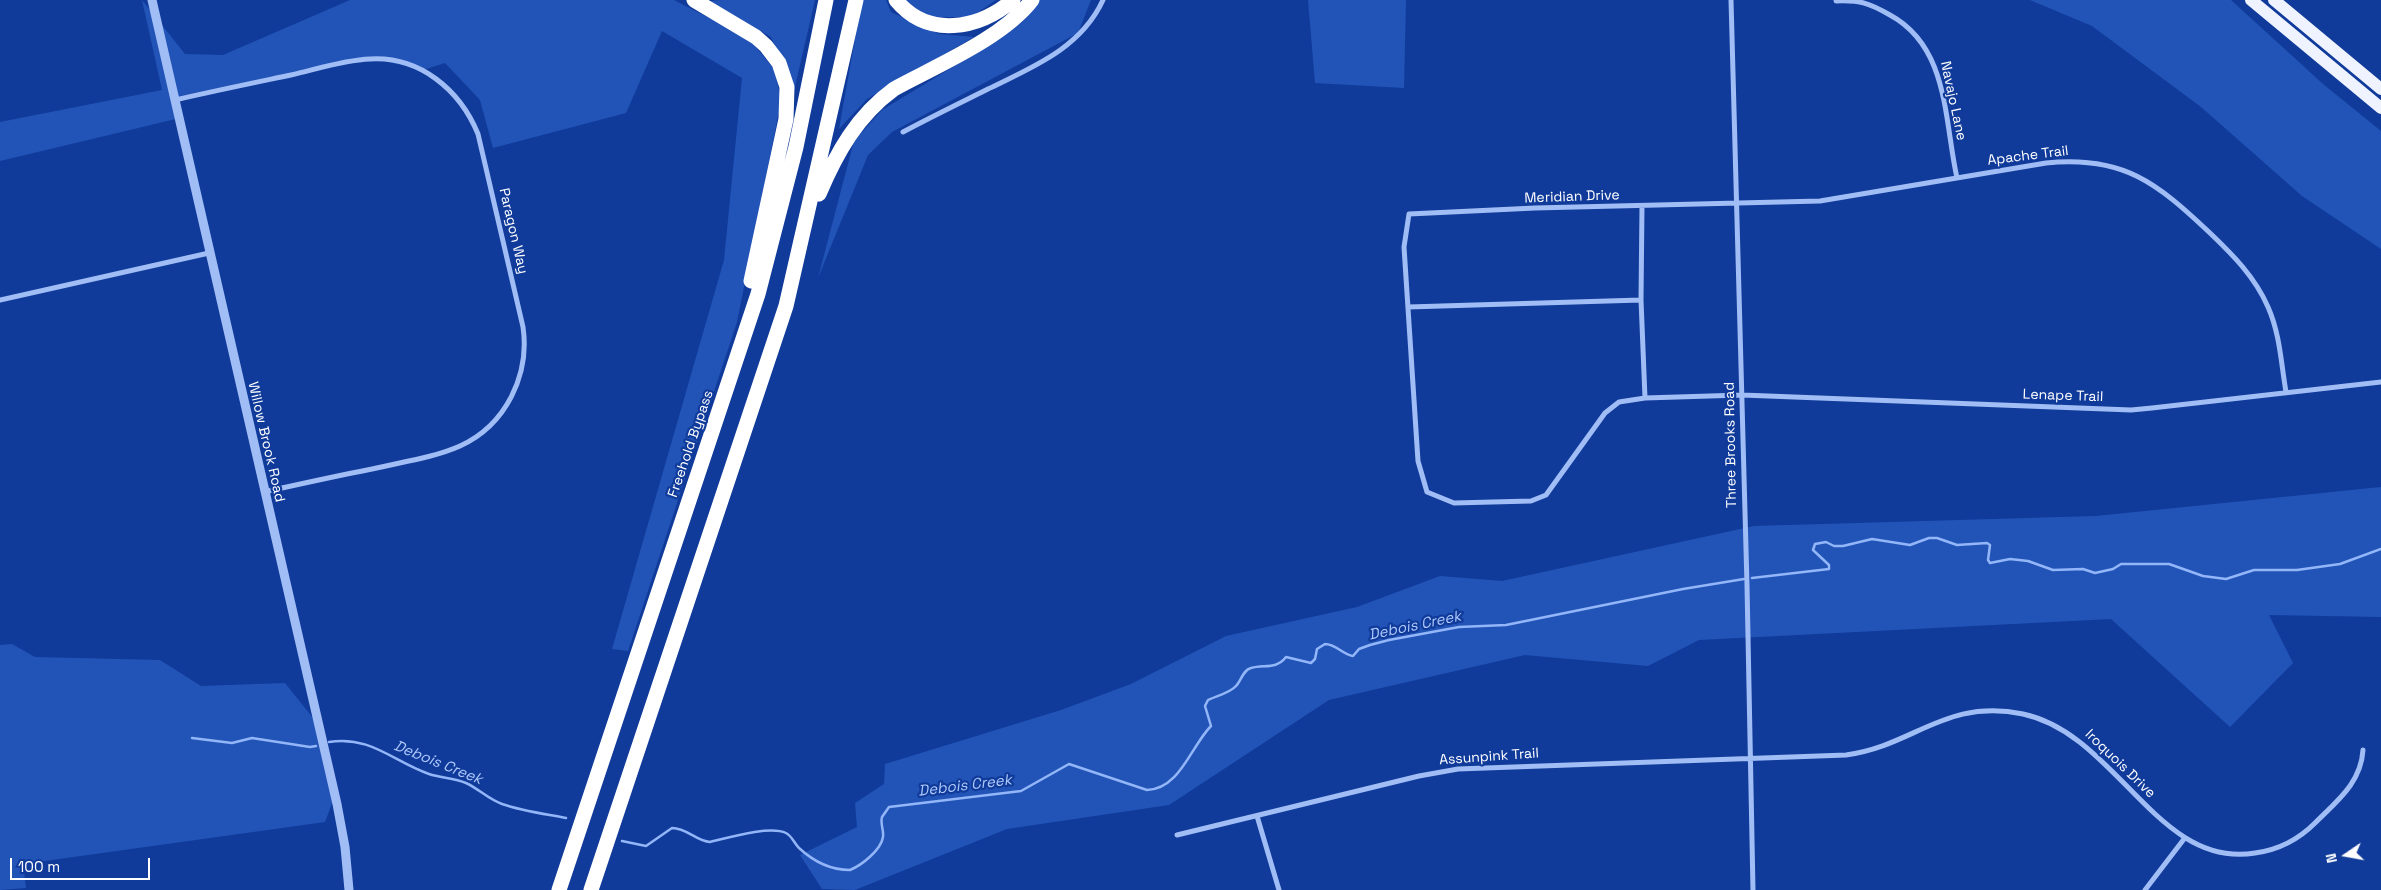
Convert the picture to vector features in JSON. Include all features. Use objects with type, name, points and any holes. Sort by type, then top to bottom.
[{"type":"highway","points":[[694,0],[756,37],[766,46],[779,63],[784,75],[788,97],[786,119],[728,386]]},
{"type":"highway","name":"Freehold Bypass","points":[[559,890],[758,294],[806,99],[826,0]]},
{"type":"highway","points":[[591,890],[786,306],[856,0]]},
{"type":"highway","points":[[896,0],[918,18],[937,25],[955,26],[986,19],[1013,0]]},
{"type":"highway","points":[[804,230],[824,182],[849,133],[866,112],[894,89],[990,36],[1010,22],[1032,0]]},
{"type":"main road","points":[[2251,0],[2381,108]]},
{"type":"main road","points":[[2274,0],[2381,89]]},
{"type":"street","name":"Willow Brook Road","points":[[152,0],[342,830],[349,890]]},
{"type":"street","points":[[903,132],[1057,53],[1084,30],[1103,0]]},
{"type":"street","name":"Three Brooks Road","points":[[1731,0],[1753,890]]},
{"type":"street","name":"Navajo Lane","points":[[1836,1],[1862,1],[1872,4],[1904,23],[1924,44],[1938,76],[1957,178]]},
{"type":"street","name":"Paragon Way","points":[[175,100],[367,59],[404,63],[430,74],[457,96],[469,114],[478,134],[523,327],[525,352],[516,388],[496,420],[474,438],[458,447],[418,459],[264,492]]},
{"type":"street","name":"Apache Trail","points":[[1736,203],[1835,199],[2046,163],[2076,161],[2119,168],[2156,186],[2174,199],[2226,248],[2257,285],[2277,330],[2286,392]]},
{"type":"street","name":"Meridian Drive","points":[[1408,307],[1404,247],[1409,214],[1736,203]]},
{"type":"street","points":[[1642,206],[1645,398]]},
{"type":"street","points":[[0,300],[209,253]]},
{"type":"street","points":[[1408,307],[1642,300]]},
{"type":"street","name":"Lenape Trail","points":[[1408,307],[1418,461],[1427,492],[1454,503],[1531,501],[1546,495],[1605,413],[1619,402],[1645,398],[1742,395],[2131,410],[2381,382]]},
{"type":"street","name":"Iroquois Drive","points":[[1750,758],[1862,753],[1957,714],[1986,711],[2022,714],[2047,721],[2080,740],[2166,824],[2184,839],[2205,848],[2236,854],[2263,852],[2288,843],[2307,831],[2352,785],[2362,764],[2363,750]]},
{"type":"street","name":"Assunpink Trail","points":[[1177,835],[1419,776],[1458,769],[1750,758]]},
{"type":"street","points":[[1257,816],[1279,890]]},
{"type":"street","points":[[2145,890],[2184,839]]},
{"type":"shaded area","points":[[142,0],[185,54],[223,55],[350,0],[674,0],[748,38],[775,70],[781,101],[737,322],[628,651],[612,649],[724,260],[742,78],[662,31],[626,113],[493,148],[480,100],[445,63],[423,70],[367,57],[175,97],[180,118],[0,161],[0,122],[162,90]]},
{"type":"shaded area","points":[[815,0],[794,91],[771,37],[709,1]]},
{"type":"shaded area","points":[[862,0],[886,0],[891,12],[939,34],[974,37],[867,99],[839,129]]},
{"type":"shaded area","points":[[903,0],[996,0],[971,17],[930,17]]},
{"type":"shaded area","points":[[1039,0],[1091,0],[1078,33],[892,132],[868,155],[818,278],[854,141],[882,110],[971,56],[1022,22]]},
{"type":"shaded area","points":[[1308,0],[1406,0],[1404,88],[1315,83]]},
{"type":"shaded area","points":[[2030,0],[2231,0],[2323,84],[2381,131],[2381,249],[2302,196],[2201,107],[2092,26]]},
{"type":"shaded area","points":[[2381,487],[2381,617],[2269,615],[2293,663],[2230,727],[2111,619],[1699,640],[1648,666],[1525,655],[1329,700],[1169,805],[1007,829],[855,890],[822,889],[800,855],[857,827],[855,803],[884,784],[885,764],[1061,710],[1131,684],[1226,636],[1357,607],[1440,576],[1502,581],[1754,526],[2096,516]]},
{"type":"shaded area","points":[[12,644],[35,657],[160,660],[201,686],[285,683],[321,728],[337,790],[325,822],[23,864],[26,888],[0,890],[0,645]]},
{"type":"waterway","name":"Debois Creek","points":[[1752,578],[1829,569],[1829,565],[1813,550],[1815,544],[1826,542],[1834,546],[1843,546],[1872,539],[1910,545],[1929,538],[1937,538],[1957,545],[1987,543],[1990,545],[1988,560],[1990,563],[2010,559],[2028,561],[2053,570],[2083,569],[2095,573],[2113,569],[2121,564],[2169,564],[2203,576],[2226,579],[2254,570],[2297,570],[2340,564],[2381,549]]},
{"type":"waterway","name":"Debois Creek","points":[[622,841],[646,846],[672,828],[682,830],[710,842],[759,831],[779,831],[788,834],[799,848],[816,861],[843,870],[850,870],[860,865],[879,847],[883,837],[882,817],[889,807],[1021,791],[1069,764],[1147,790],[1158,788],[1176,775],[1211,726],[1205,706],[1208,700],[1233,688],[1238,684],[1246,671],[1251,668],[1278,664],[1286,657],[1311,663],[1315,659],[1317,649],[1325,644],[1329,644],[1353,656],[1359,649],[1389,640],[1459,627],[1506,625],[1683,589],[1744,579]]},
{"type":"waterway","name":"Debois Creek","points":[[192,738],[232,743],[252,738],[310,747],[316,746]]},
{"type":"waterway","name":"Debois Creek","points":[[329,742],[357,742],[381,751],[429,774],[466,783],[502,804],[566,818]]}]
